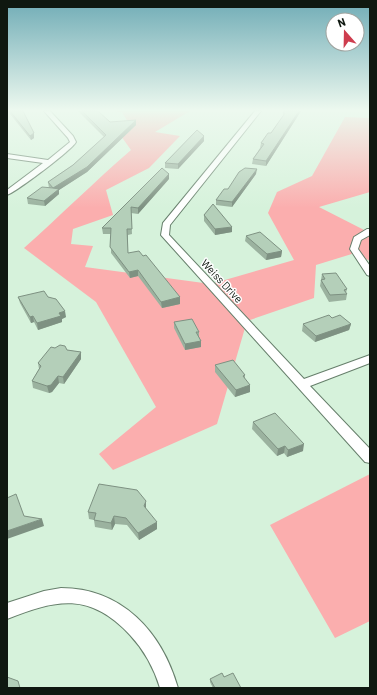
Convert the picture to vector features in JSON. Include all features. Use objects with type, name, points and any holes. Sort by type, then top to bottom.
[{"type":"street","points":[[7,193],[69,148],[71,143]]},
{"type":"street","name":"Weiss Drive","points":[[232,143],[166,225],[164,232],[172,244],[370,458]]},
{"type":"street","points":[[7,156],[50,162]]},
{"type":"street","points":[[370,231],[357,240],[354,246],[360,260],[370,273]]},
{"type":"street","points":[[303,384],[370,360]]},
{"type":"street","points":[[7,611],[40,598],[54,595],[81,595],[106,603],[128,618],[146,640],[161,665],[169,688]]},
{"type":"shaded area","points":[[126,143],[173,143],[149,168],[106,190],[113,215],[73,229],[71,244],[93,246],[85,267],[211,284],[294,260],[268,213],[277,192],[312,176],[330,143],[370,143],[370,192],[319,207],[370,233],[370,261],[355,253],[316,265],[314,298],[247,321],[217,424],[113,470],[99,454],[156,407],[96,302],[24,248],[131,150]]},
{"type":"shaded area","points":[[370,474],[370,621],[335,638],[270,525]]},
{"type":"building","points":[[97,143],[112,143],[87,167],[53,188],[48,182],[73,165]]},
{"type":"building","points":[[184,143],[197,143],[178,164],[165,163]]},
{"type":"building","points":[[262,143],[278,143],[266,161],[253,159],[264,144]]},
{"type":"building","points":[[162,168],[169,174],[138,208],[131,207],[132,229],[127,229],[128,253],[139,251],[143,256],[146,255],[180,297],[161,302],[138,270],[129,272],[110,247],[111,228],[102,228]]},
{"type":"building","points":[[245,168],[257,169],[232,202],[216,200],[224,189],[228,189],[239,172]]},
{"type":"building","points":[[42,187],[59,189],[44,201],[27,198]]},
{"type":"building","points":[[213,204],[232,227],[215,229],[204,215]]},
{"type":"building","points":[[260,232],[282,251],[267,254],[246,236]]},
{"type":"building","points":[[336,273],[347,289],[344,290],[347,294],[330,295],[321,280],[325,279],[322,274]]},
{"type":"building","points":[[44,291],[48,297],[56,299],[65,311],[59,313],[61,316],[37,323],[33,316],[30,317],[18,297]]},
{"type":"building","points":[[329,315],[332,318],[340,315],[351,324],[316,336],[303,324]]},
{"type":"building","points":[[192,319],[199,332],[196,332],[201,341],[185,344],[174,322]]},
{"type":"building","points":[[60,345],[65,346],[67,350],[81,352],[63,377],[58,376],[51,385],[47,386],[32,381],[41,366],[38,363],[51,347],[55,348]]},
{"type":"building","points":[[233,360],[245,375],[243,376],[250,385],[236,390],[215,365]]},
{"type":"building","points":[[275,413],[304,444],[288,450],[285,446],[278,449],[253,422]]},
{"type":"building","points":[[99,484],[137,490],[146,501],[144,506],[157,522],[138,533],[126,518],[114,516],[111,523],[94,520],[96,513],[88,512]]},
{"type":"building","points":[[16,494],[24,516],[42,519],[7,531],[7,498]]},
{"type":"building","points":[[222,673],[224,677],[233,673],[241,688],[215,688],[210,679]]},
{"type":"building","points":[[7,677],[18,681],[20,688],[7,688]]}]
